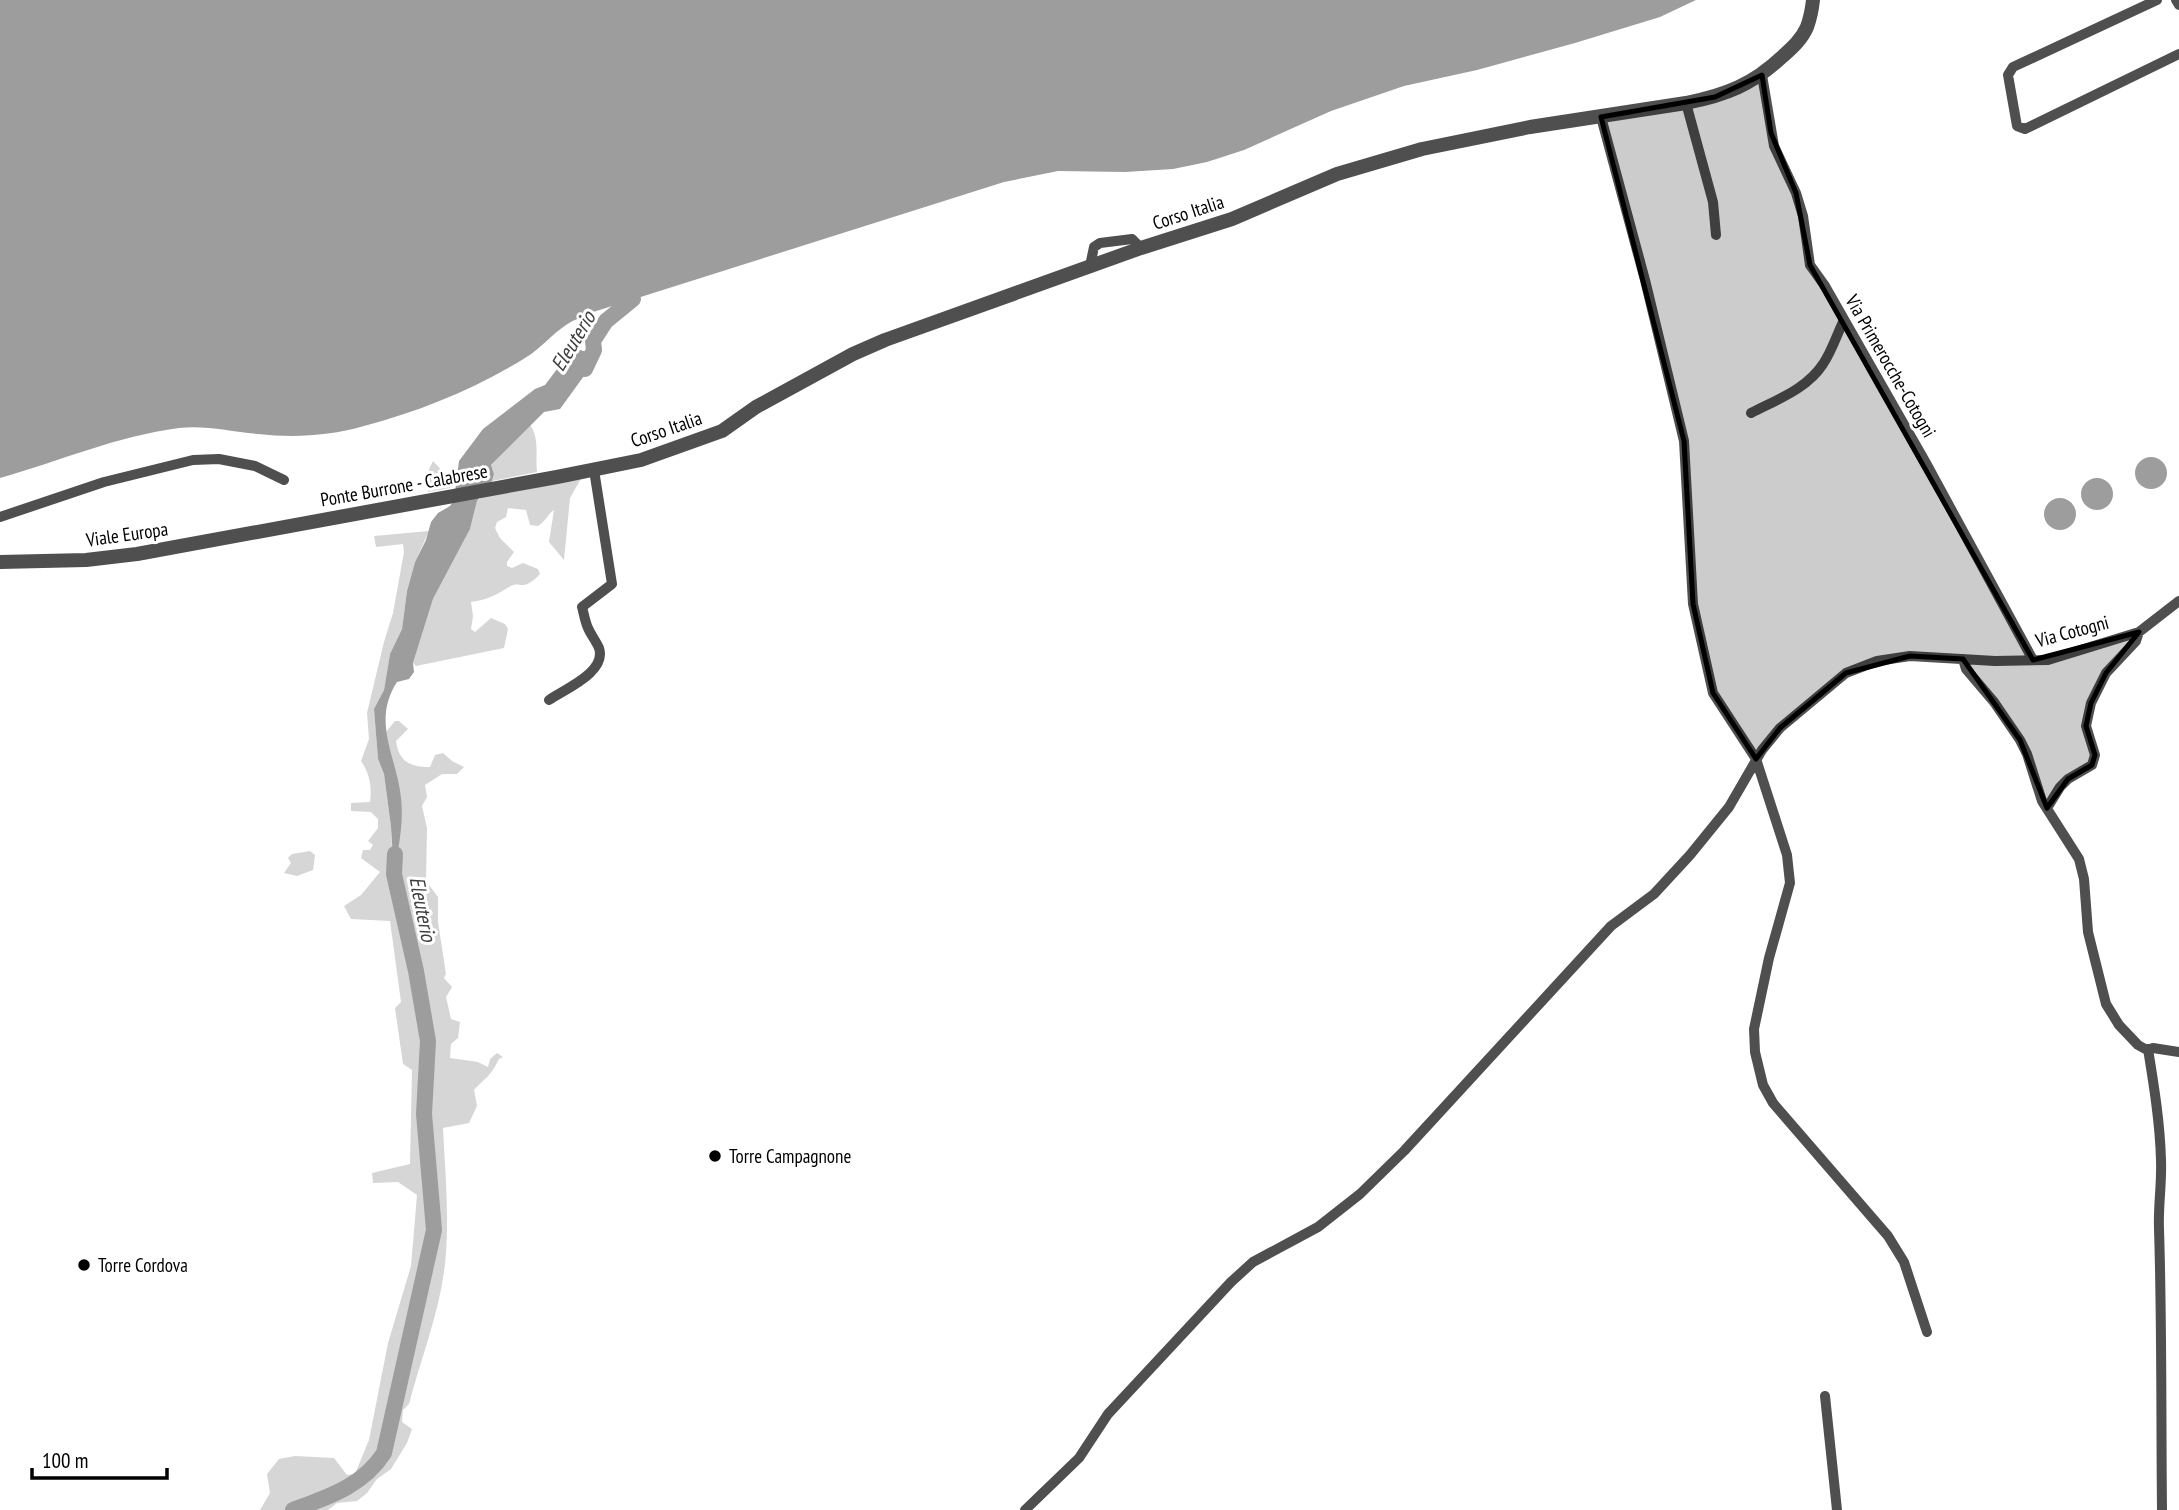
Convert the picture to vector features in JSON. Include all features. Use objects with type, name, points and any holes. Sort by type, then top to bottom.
[{"type":"street","name":"Corso Italia","points":[[557,477],[641,460],[722,431],[756,407],[884,340],[1141,248],[1232,219],[1337,174],[1422,149],[1530,127],[1715,97],[1762,75],[1798,41],[1807,26],[1813,0]]},
{"type":"street","points":[[2157,0],[2013,67],[2008,75],[2017,126],[2025,129],[2179,54]]},
{"type":"street","points":[[2176,0],[2179,5]]},
{"type":"street","name":"Via Primerocche-Cotogni","points":[[1762,75],[1768,98],[1770,133],[1796,192],[1803,216],[1810,264],[1932,474],[2033,660]]},
{"type":"street","points":[[1686,103],[1713,202],[1716,235]]},
{"type":"street","points":[[1601,117],[1645,280],[1684,441],[1693,604],[1713,693],[1756,759],[1787,855],[1790,883],[1769,958],[1754,1029],[1755,1052],[1763,1085],[1773,1103],[1888,1236],[1904,1262],[1927,1332]]},
{"type":"street","points":[[1751,412],[1800,387],[1813,377],[1823,364],[1844,320]]},
{"type":"street","points":[[0,517],[104,482],[193,460],[219,459],[255,466],[284,480]]},
{"type":"street","points":[[549,700],[592,671],[600,656],[599,647],[587,627],[582,607],[612,584],[594,470]]},
{"type":"street","name":"Ponte Burrone - Calabrese","points":[[258,530],[557,477]]},
{"type":"street","name":"Viale Europa","points":[[0,562],[86,560],[137,554],[258,530]]},
{"type":"street","name":"Via Cotogni","points":[[1025,1510],[1079,1458],[1108,1414],[1231,1282],[1253,1262],[1318,1227],[1360,1194],[1404,1151],[1611,926],[1654,894],[1690,855],[1729,807],[1756,759],[1780,728],[1846,673],[1877,662],[1910,656],[2048,660],[2139,632],[2179,601]]},
{"type":"street","points":[[2046,808],[2068,779],[2092,765],[2095,755],[2085,726],[2091,704],[2106,673],[2136,641],[2139,632]]},
{"type":"street","points":[[1963,659],[1966,669],[1994,702],[2020,740],[2046,808],[2075,851],[2084,878],[2089,941],[2106,1004],[2119,1025],[2138,1045],[2148,1049],[2179,1052]]},
{"type":"street","points":[[2148,1049],[2157,1106],[2161,1159],[2159,1226],[2162,1510]]},
{"type":"street","points":[[1825,1396],[1837,1510]]},
{"type":"highlighted area","points":[[1762,75],[1771,133],[1796,193],[1810,265],[2033,660],[2139,632],[2106,673],[2091,703],[2086,726],[2095,755],[2092,765],[2068,779],[2047,808],[2020,740],[1963,659],[1910,656],[1846,673],[1780,728],[1756,759],[1713,693],[1693,604],[1684,441],[1601,117],[1715,97]]},
{"type":"shaded area","points":[[0,0],[1696,0],[1660,17],[1575,43],[1477,70],[1404,86],[1331,111],[1244,150],[1207,162],[1173,169],[1125,172],[1058,171],[1004,182],[590,313],[569,323],[530,354],[487,380],[426,406],[364,426],[298,436],[199,427],[179,428],[111,443],[0,478]]},
{"type":"shaded area","points":[[592,347],[594,350],[589,369],[560,409],[544,412],[491,465],[494,474],[492,481],[477,501],[470,529],[433,599],[413,663],[414,672],[409,679],[397,682],[390,697],[386,725],[402,808],[394,874],[391,827],[384,774],[378,759],[374,709],[384,690],[390,654],[402,629],[407,591],[415,562],[431,522],[454,500],[459,461],[483,429],[535,389],[545,385],[573,348],[587,352]]},
{"type":"shaded area","points":[[530,425],[536,442],[537,472],[492,481],[494,474],[491,465]]},
{"type":"shaded area","points":[[2151,457],[2162,462],[2167,473],[2162,484],[2151,489],[2140,484],[2135,473],[2140,462]]},
{"type":"shaded area","points":[[433,461],[446,475],[450,488],[428,492],[431,476],[429,469]]},
{"type":"shaded area","points":[[582,477],[570,498],[564,560],[549,542],[554,510],[538,526],[530,525],[526,510],[508,508],[506,517],[497,522],[495,528],[500,538],[514,552],[507,566],[512,568],[523,563],[538,569],[540,574],[525,585],[513,585],[491,597],[471,602],[471,629],[475,632],[491,618],[505,624],[508,629],[504,648],[416,666],[413,663],[433,599],[470,529],[477,501],[482,497]]},
{"type":"shaded area","points":[[2097,478],[2108,483],[2113,494],[2108,505],[2097,510],[2086,505],[2081,494],[2086,483]]},
{"type":"shaded area","points":[[2060,498],[2071,503],[2076,514],[2071,525],[2060,530],[2049,525],[2044,514],[2049,503]]},
{"type":"shaded area","points":[[429,531],[415,562],[407,591],[402,629],[390,654],[384,690],[374,709],[378,759],[384,774],[391,827],[393,869],[397,776],[386,732],[395,721],[399,721],[408,729],[396,741],[400,754],[407,762],[430,767],[435,755],[443,753],[464,767],[457,774],[442,774],[425,785],[427,797],[422,806],[427,828],[426,881],[438,897],[438,922],[446,974],[444,978],[452,987],[446,997],[451,1019],[460,1022],[458,1038],[451,1044],[450,1058],[478,1062],[488,1067],[490,1059],[497,1053],[503,1057],[474,1090],[477,1106],[469,1123],[443,1128],[447,1221],[444,1271],[436,1310],[409,1404],[403,1410],[402,1422],[412,1429],[407,1443],[391,1469],[377,1479],[357,1501],[337,1503],[328,1510],[260,1510],[270,1493],[267,1474],[279,1459],[295,1456],[334,1458],[347,1475],[355,1474],[369,1440],[388,1343],[411,1266],[417,1195],[398,1182],[373,1183],[372,1173],[410,1164],[412,1070],[403,1064],[395,1008],[401,1002],[390,921],[351,919],[344,906],[361,895],[380,872],[361,858],[363,850],[370,850],[373,845],[368,841],[378,828],[378,819],[371,812],[351,811],[351,803],[370,802],[370,781],[361,761],[369,739],[367,713],[393,613],[404,552],[403,544],[376,547],[374,536]]},
{"type":"shaded area","points":[[310,851],[315,855],[313,870],[297,876],[284,873],[291,863],[288,858],[292,854]]},
{"type":"waterway","name":"Eleuterio","points":[[585,369],[594,350],[593,341],[606,321],[633,299]]},
{"type":"waterway","name":"Eleuterio","points":[[293,1510],[344,1489],[366,1474],[384,1453],[434,1230],[424,1114],[428,1041],[416,971],[394,874],[395,854]]},
{"type":"place","name":"Torre Campagnone","points":[[715,1156]]},
{"type":"place","name":"Torre Cordova","points":[[84,1265]]}]
